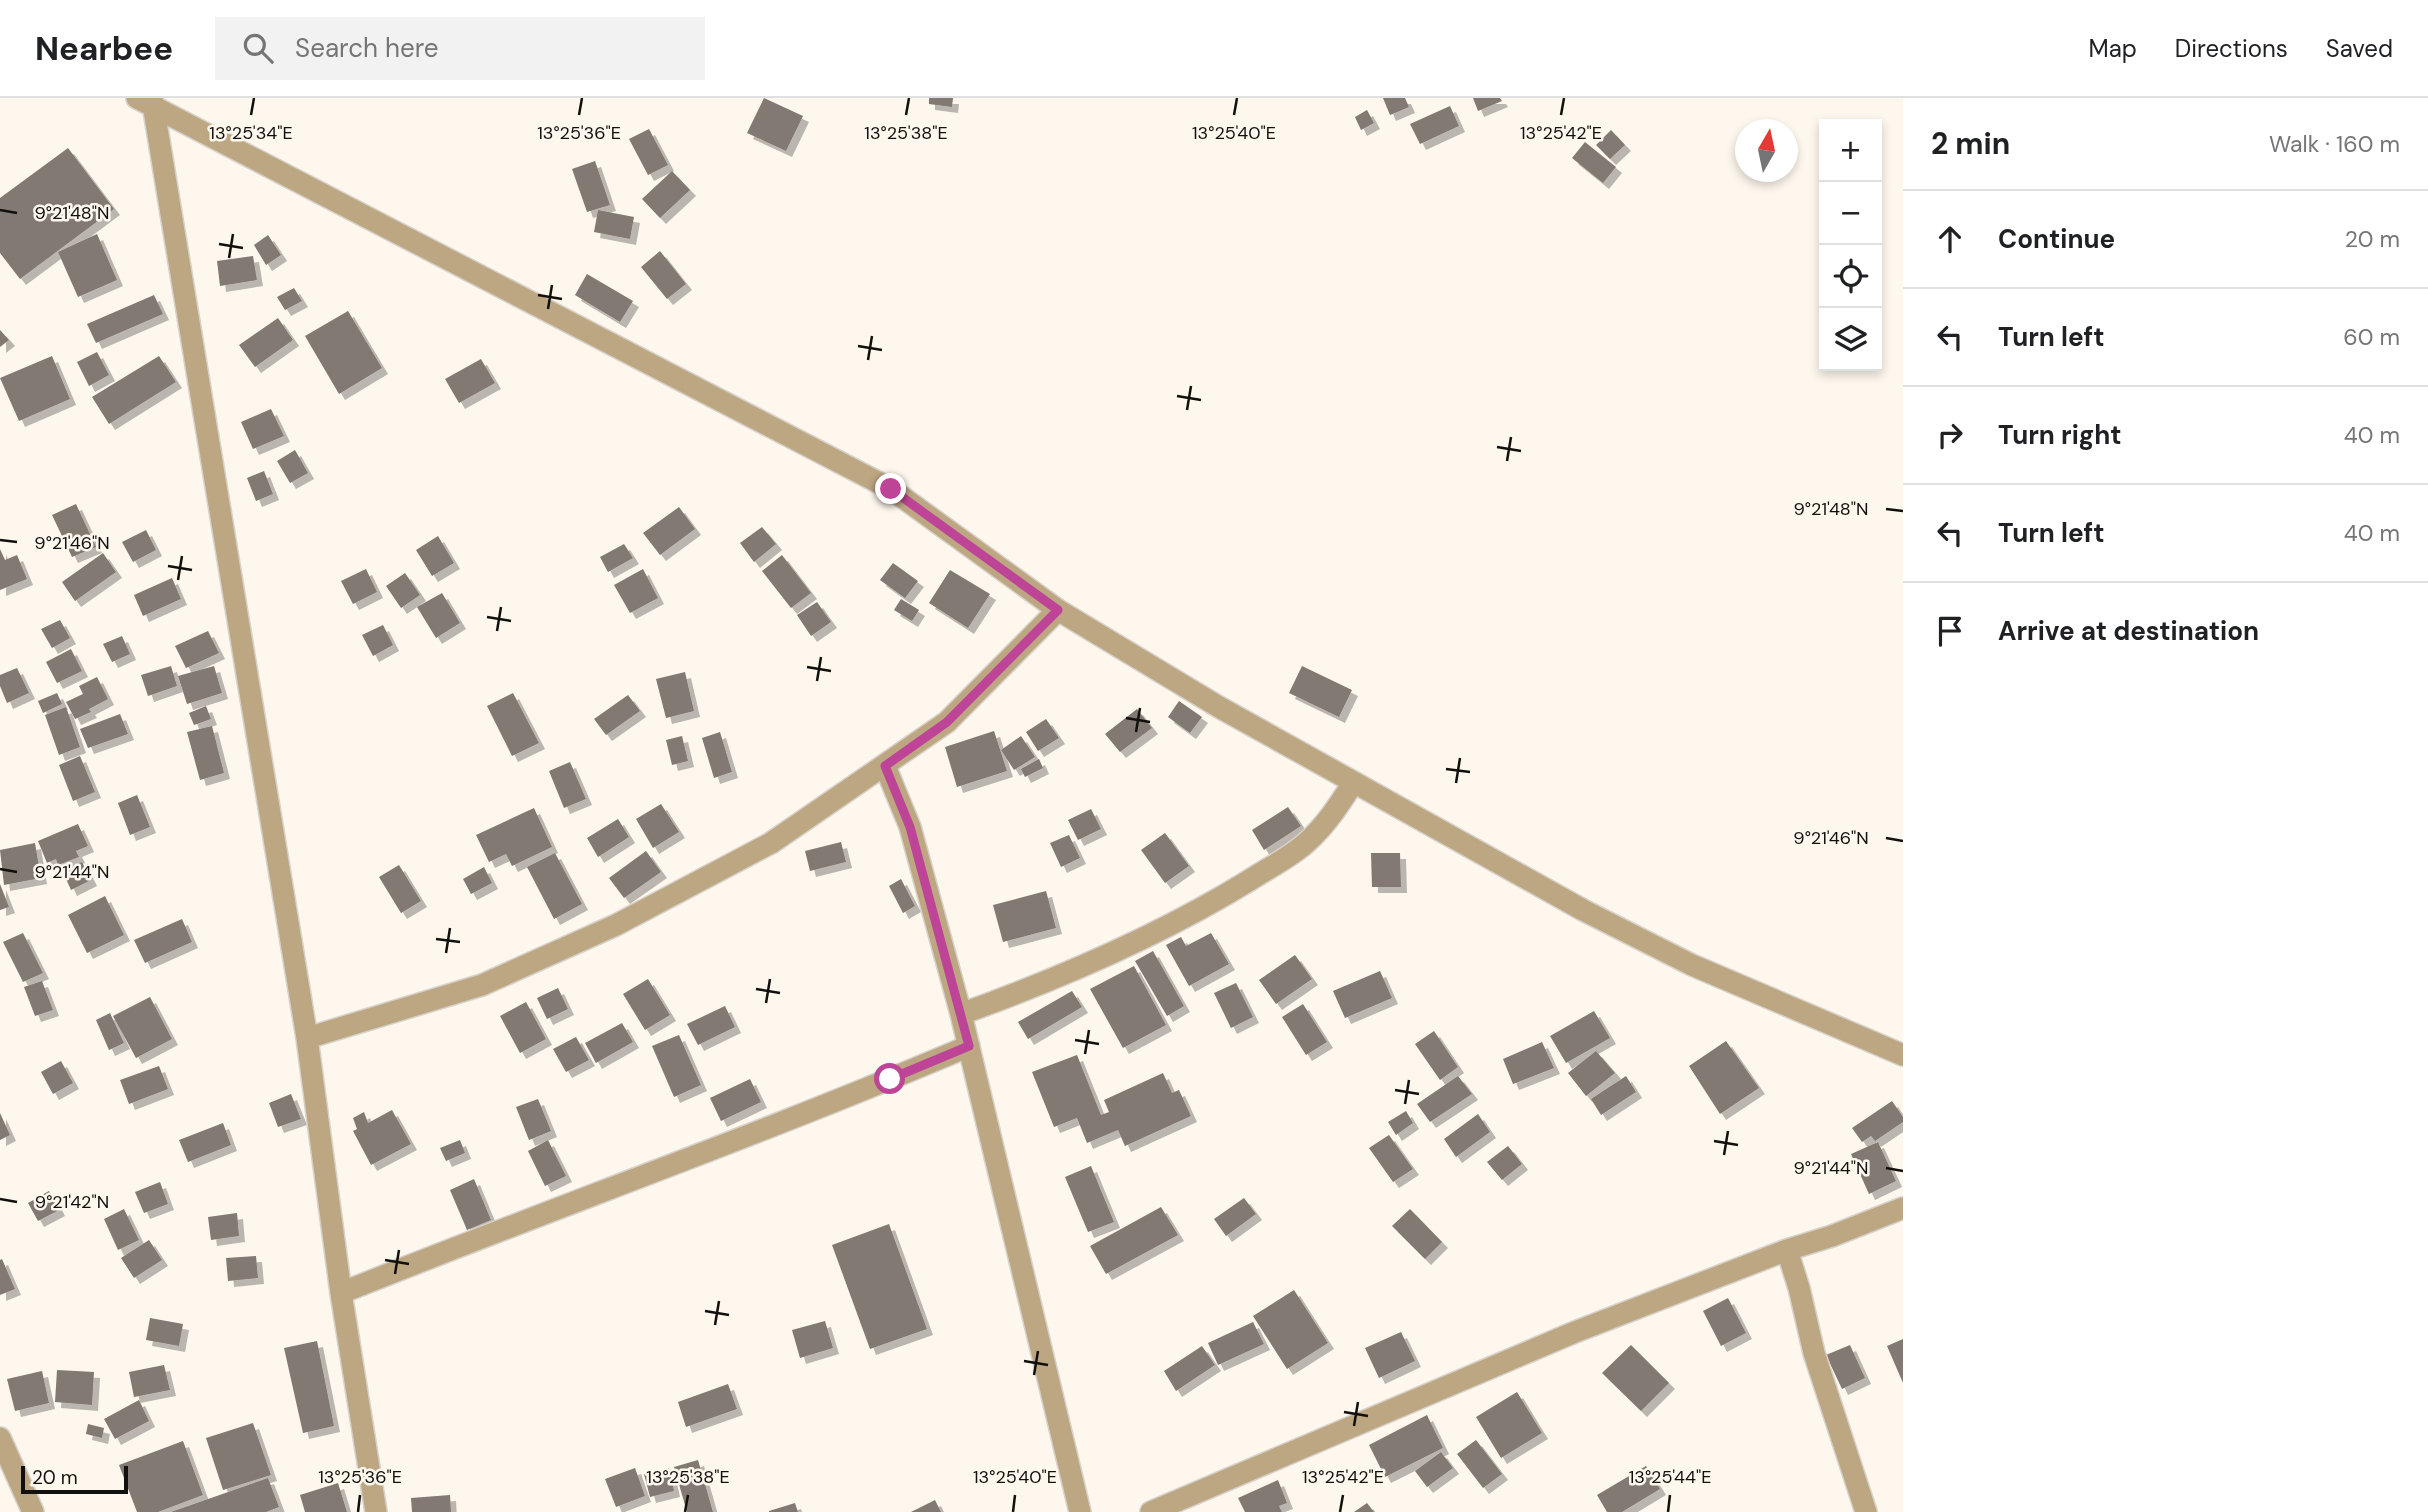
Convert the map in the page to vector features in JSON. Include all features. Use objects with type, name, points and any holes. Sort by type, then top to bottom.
[{"type":"street","points":[[147,101],[891,489],[1058,610],[1219,707],[1583,910],[1692,965],[1903,1055]]},
{"type":"street","points":[[147,101],[307,1038],[341,1293],[376,1512]]},
{"type":"street","points":[[307,1038],[482,985],[617,925],[771,843],[947,722],[1058,610]]},
{"type":"street","points":[[885,766],[910,827],[961,1014],[1080,1512]]},
{"type":"street","points":[[961,1014],[1042,985],[1105,957],[1222,897],[1306,844],[1332,815],[1353,783]]},
{"type":"street","points":[[341,1293],[755,1133],[969,1046]]},
{"type":"street","points":[[1151,1512],[1575,1332],[1903,1208]]},
{"type":"street","points":[[1787,1250],[1814,1353],[1866,1512]]},
{"type":"street","points":[[0,1438],[33,1512]]},
{"type":"building","points":[[764,98],[803,116],[786,151],[747,133]]},
{"type":"building","points":[[929,98],[953,98],[952,107],[929,104]]},
{"type":"building","points":[[1383,98],[1405,98],[1409,107],[1390,115]]},
{"type":"building","points":[[1473,98],[1500,98],[1502,101],[1478,111]]},
{"type":"building","points":[[1450,106],[1459,126],[1420,144],[1410,124]]},
{"type":"building","points":[[1367,110],[1374,123],[1361,130],[1355,117]]},
{"type":"building","points":[[649,129],[668,165],[648,175],[629,139]]},
{"type":"building","points":[[1611,130],[1625,145],[1610,159],[1596,145]]},
{"type":"building","points":[[1585,142],[1616,167],[1603,183],[1572,158]]},
{"type":"building","points":[[68,148],[114,209],[20,279],[0,253],[0,198]]},
{"type":"building","points":[[595,161],[610,205],[587,212],[572,169]]},
{"type":"building","points":[[672,171],[690,190],[660,218],[642,199]]},
{"type":"building","points":[[598,210],[634,217],[630,239],[594,232]]},
{"type":"building","points":[[97,234],[117,280],[78,297],[58,252]]},
{"type":"building","points":[[268,235],[281,255],[266,265],[254,245]]},
{"type":"building","points":[[660,251],[686,284],[667,299],[641,267]]},
{"type":"building","points":[[253,256],[257,280],[220,286],[217,261]]},
{"type":"building","points":[[587,274],[633,301],[620,322],[575,295]]},
{"type":"building","points":[[294,288],[302,301],[285,310],[277,297]]},
{"type":"building","points":[[154,295],[163,314],[96,343],[87,324]]},
{"type":"building","points":[[348,311],[382,368],[339,394],[305,336]]},
{"type":"building","points":[[278,318],[293,340],[255,367],[239,345]]},
{"type":"building","points":[[0,330],[9,340],[0,347]]},
{"type":"building","points":[[97,352],[109,375],[89,386],[77,362]]},
{"type":"building","points":[[52,356],[70,399],[19,421],[0,378]]},
{"type":"building","points":[[159,356],[176,382],[109,424],[92,397]]},
{"type":"building","points":[[481,359],[495,383],[459,403],[445,379]]},
{"type":"building","points":[[271,409],[284,436],[253,449],[241,422]]},
{"type":"building","points":[[295,450],[308,473],[290,483],[277,461]]},
{"type":"building","points":[[264,471],[273,494],[256,501],[247,478]]},
{"type":"building","points":[[76,504],[96,547],[72,557],[52,515]]},
{"type":"building","points":[[679,507],[695,529],[660,555],[643,533]]},
{"type":"building","points":[[762,527],[776,544],[754,562],[740,543]]},
{"type":"building","points":[[146,530],[156,550],[133,562],[122,542]]},
{"type":"building","points":[[438,536],[454,563],[432,576],[416,550]]},
{"type":"building","points":[[624,544],[633,558],[608,572],[600,557]]},
{"type":"building","points":[[0,549],[5,560],[17,555],[27,579],[0,590]]},
{"type":"building","points":[[103,553],[116,572],[75,601],[62,582]]},
{"type":"building","points":[[782,555],[811,593],[791,608],[762,571]]},
{"type":"building","points":[[893,563],[918,581],[905,598],[880,580]]},
{"type":"building","points":[[366,569],[377,592],[353,604],[341,581]]},
{"type":"building","points":[[643,569],[658,598],[630,613],[614,585]]},
{"type":"building","points":[[950,570],[990,594],[968,628],[929,603]]},
{"type":"building","points":[[405,573],[420,595],[401,608],[386,586]]},
{"type":"building","points":[[172,578],[181,599],[143,616],[134,595]]},
{"type":"building","points":[[442,593],[460,623],[436,638],[417,607]]},
{"type":"building","points":[[901,599],[919,610],[912,621],[894,610]]},
{"type":"building","points":[[817,602],[831,622],[811,636],[797,615]]},
{"type":"building","points":[[60,620],[70,638],[52,648],[41,629]]},
{"type":"building","points":[[383,625],[393,645],[373,656],[362,635]]},
{"type":"building","points":[[208,631],[219,653],[186,668],[175,646]]},
{"type":"building","points":[[122,636],[130,654],[112,662],[103,644]]},
{"type":"building","points":[[71,649],[82,671],[57,683],[46,662]]},
{"type":"building","points":[[171,666],[177,686],[148,696],[141,675]]},
{"type":"building","points":[[214,666],[222,693],[187,704],[178,676]]},
{"type":"building","points":[[1302,666],[1352,690],[1339,717],[1289,693]]},
{"type":"building","points":[[17,668],[29,693],[7,703],[0,686],[0,675]]},
{"type":"building","points":[[685,672],[694,711],[666,718],[656,679]]},
{"type":"building","points":[[97,677],[108,699],[89,709],[91,712],[75,719],[66,702],[83,694],[79,686]]},
{"type":"building","points":[[57,693],[62,704],[43,713],[38,701]]},
{"type":"building","points":[[513,693],[539,743],[512,756],[487,706]]},
{"type":"building","points":[[628,695],[640,711],[606,735],[594,719]]},
{"type":"building","points":[[1179,701],[1202,717],[1190,733],[1168,717]]},
{"type":"building","points":[[206,706],[211,719],[194,725],[189,713]]},
{"type":"building","points":[[66,707],[80,747],[59,755],[45,715]]},
{"type":"building","points":[[1137,709],[1152,728],[1120,752],[1105,734]]},
{"type":"building","points":[[120,714],[128,734],[88,748],[80,729]]},
{"type":"building","points":[[1046,719],[1059,738],[1038,751],[1026,732]]},
{"type":"building","points":[[212,726],[224,773],[200,780],[187,732]]},
{"type":"building","points":[[994,731],[1007,771],[957,787],[945,747]]},
{"type":"building","points":[[720,732],[732,772],[714,778],[702,738]]},
{"type":"building","points":[[682,736],[688,761],[672,765],[666,740]]},
{"type":"building","points":[[1021,736],[1035,757],[1014,770],[1001,750]]},
{"type":"building","points":[[80,756],[95,792],[73,801],[59,765]]},
{"type":"building","points":[[1039,759],[1043,768],[1025,777],[1021,769]]},
{"type":"building","points":[[570,762],[586,799],[564,808],[549,771]]},
{"type":"building","points":[[137,795],[150,827],[130,835],[118,803]]},
{"type":"building","points":[[661,804],[679,832],[653,848],[636,819]]},
{"type":"building","points":[[1288,807],[1301,826],[1264,850],[1252,830]]},
{"type":"building","points":[[534,808],[552,847],[512,866],[506,854],[489,862],[476,835]]},
{"type":"building","points":[[1091,809],[1101,829],[1078,840],[1068,820]]},
{"type":"building","points":[[618,819],[629,837],[598,857],[587,838]]},
{"type":"building","points":[[78,824],[88,846],[76,851],[79,857],[58,865],[56,859],[47,863],[38,841]]},
{"type":"building","points":[[1165,833],[1189,866],[1165,883],[1141,850]]},
{"type":"building","points":[[1069,835],[1080,858],[1061,867],[1050,843]]},
{"type":"building","points":[[841,842],[846,862],[810,871],[805,851]]},
{"type":"building","points":[[35,843],[41,878],[4,885],[0,850]]},
{"type":"building","points":[[646,851],[661,872],[624,898],[609,878]]},
{"type":"building","points":[[555,853],[582,904],[554,919],[527,867]]},
{"type":"building","points":[[1371,853],[1400,853],[1401,887],[1372,887]]},
{"type":"building","points":[[82,862],[91,880],[71,890],[63,872]]},
{"type":"building","points":[[399,865],[421,901],[401,913],[379,877]]},
{"type":"building","points":[[484,867],[492,883],[471,894],[463,879]]},
{"type":"building","points":[[901,879],[915,906],[903,913],[889,886]]},
{"type":"building","points":[[0,884],[9,907],[0,910]]},
{"type":"building","points":[[1046,891],[1056,928],[1003,942],[993,905]]},
{"type":"building","points":[[105,896],[124,935],[87,953],[68,915]]},
{"type":"building","points":[[182,919],[192,942],[145,963],[134,940]]},
{"type":"building","points":[[23,933],[43,973],[23,982],[3,942]]},
{"type":"building","points":[[1211,933],[1229,964],[1189,986],[1166,945],[1181,937],[1186,946]]},
{"type":"building","points":[[1153,951],[1184,1006],[1167,1016],[1135,961]]},
{"type":"building","points":[[1295,955],[1312,979],[1276,1004],[1259,980]]},
{"type":"building","points":[[1134,966],[1166,1025],[1123,1048],[1090,989]]},
{"type":"building","points":[[1380,971],[1392,998],[1345,1018],[1333,991]]},
{"type":"building","points":[[648,979],[670,1015],[645,1030],[623,994]]},
{"type":"building","points":[[42,981],[53,1010],[35,1016],[24,987]]},
{"type":"building","points":[[1236,983],[1253,1017],[1231,1028],[1214,993]]},
{"type":"building","points":[[558,988],[568,1009],[547,1019],[537,998]]},
{"type":"building","points":[[1072,991],[1082,1007],[1028,1039],[1018,1022]]},
{"type":"building","points":[[150,997],[172,1039],[136,1058],[113,1016]]},
{"type":"building","points":[[526,1002],[546,1039],[520,1053],[500,1016]]},
{"type":"building","points":[[1303,1004],[1327,1042],[1306,1055],[1282,1017]]},
{"type":"building","points":[[725,1006],[735,1027],[698,1045],[687,1024]]},
{"type":"building","points":[[1594,1011],[1610,1038],[1566,1063],[1550,1036]]},
{"type":"building","points":[[110,1013],[124,1043],[109,1050],[96,1020]]},
{"type":"building","points":[[622,1023],[633,1042],[596,1063],[585,1043]]},
{"type":"building","points":[[1434,1031],[1458,1067],[1440,1080],[1415,1044]]},
{"type":"building","points":[[679,1035],[701,1085],[674,1097],[652,1046]]},
{"type":"building","points":[[576,1037],[589,1060],[566,1072],[553,1049]]},
{"type":"building","points":[[1726,1041],[1759,1088],[1720,1114],[1689,1066]]},
{"type":"building","points":[[1542,1042],[1554,1068],[1513,1084],[1503,1059]]},
{"type":"building","points":[[1596,1051],[1615,1073],[1586,1096],[1568,1073]]},
{"type":"building","points":[[1077,1055],[1101,1115],[1109,1112],[1104,1100],[1163,1073],[1172,1093],[1179,1090],[1191,1116],[1125,1146],[1118,1130],[1087,1143],[1077,1118],[1054,1127],[1032,1072]]},
{"type":"building","points":[[61,1061],[73,1083],[53,1094],[41,1072]]},
{"type":"building","points":[[159,1066],[168,1089],[129,1104],[120,1080]]},
{"type":"building","points":[[1458,1076],[1472,1094],[1430,1122],[1417,1104]]},
{"type":"building","points":[[1626,1076],[1636,1092],[1601,1115],[1591,1099]]},
{"type":"building","points":[[750,1079],[761,1102],[721,1121],[710,1098]]},
{"type":"building","points":[[291,1094],[301,1119],[278,1127],[269,1103]]},
{"type":"building","points":[[538,1099],[551,1131],[529,1140],[516,1107]]},
{"type":"building","points":[[1892,1101],[1903,1117],[1903,1122],[1875,1141],[1871,1136],[1862,1142],[1852,1128]]},
{"type":"building","points":[[392,1110],[411,1144],[371,1165],[353,1131],[357,1129],[353,1118],[364,1112],[368,1123]]},
{"type":"building","points":[[1406,1111],[1413,1123],[1396,1135],[1388,1122]]},
{"type":"building","points":[[0,1113],[10,1135],[0,1140]]},
{"type":"building","points":[[1478,1114],[1490,1132],[1456,1157],[1444,1139]]},
{"type":"building","points":[[223,1123],[231,1145],[188,1162],[179,1140]]},
{"type":"building","points":[[1389,1135],[1413,1169],[1393,1182],[1369,1148]]},
{"type":"building","points":[[460,1140],[465,1153],[446,1161],[440,1148]]},
{"type":"building","points":[[548,1140],[566,1176],[545,1186],[528,1151]]},
{"type":"building","points":[[1878,1142],[1896,1181],[1869,1194],[1851,1154]]},
{"type":"building","points":[[1508,1146],[1522,1164],[1502,1180],[1487,1162]]},
{"type":"building","points":[[1091,1166],[1114,1222],[1088,1232],[1065,1177]]},
{"type":"building","points":[[474,1179],[491,1220],[467,1230],[450,1190]]},
{"type":"building","points":[[160,1182],[168,1204],[144,1213],[135,1192]]},
{"type":"building","points":[[49,1191],[59,1210],[38,1221],[28,1203]]},
{"type":"building","points":[[1244,1198],[1256,1214],[1226,1236],[1214,1219]]},
{"type":"building","points":[[1161,1207],[1178,1235],[1106,1274],[1090,1246]]},
{"type":"building","points":[[124,1209],[139,1240],[118,1250],[104,1219]]},
{"type":"building","points":[[1410,1209],[1442,1242],[1425,1259],[1392,1226]]},
{"type":"building","points":[[237,1213],[239,1236],[211,1240],[208,1217]]},
{"type":"building","points":[[889,1224],[927,1329],[870,1349],[832,1245]]},
{"type":"building","points":[[149,1240],[162,1260],[134,1278],[121,1258]]},
{"type":"building","points":[[256,1256],[258,1278],[228,1281],[226,1258]]},
{"type":"building","points":[[2,1259],[15,1289],[0,1295],[0,1260]]},
{"type":"building","points":[[1294,1290],[1328,1343],[1287,1369],[1253,1316]]},
{"type":"building","points":[[1728,1298],[1746,1333],[1721,1346],[1703,1311]]},
{"type":"building","points":[[150,1318],[183,1324],[179,1346],[146,1340]]},
{"type":"building","points":[[825,1321],[833,1348],[800,1358],[792,1330]]},
{"type":"building","points":[[1253,1322],[1264,1344],[1218,1365],[1208,1343]]},
{"type":"building","points":[[1401,1332],[1415,1361],[1379,1378],[1365,1348]]},
{"type":"building","points":[[1903,1339],[1903,1383],[1887,1346]]},
{"type":"building","points":[[317,1341],[334,1426],[303,1433],[284,1348]]},
{"type":"building","points":[[1631,1345],[1669,1383],[1641,1411],[1602,1373]]},
{"type":"building","points":[[1850,1345],[1865,1378],[1842,1389],[1826,1355]]},
{"type":"building","points":[[1202,1346],[1215,1365],[1176,1391],[1164,1371]]},
{"type":"building","points":[[164,1365],[170,1390],[134,1397],[129,1372]]},
{"type":"building","points":[[57,1370],[94,1372],[92,1405],[55,1402]]},
{"type":"building","points":[[42,1371],[49,1403],[15,1411],[7,1379]]},
{"type":"building","points":[[728,1384],[737,1409],[686,1427],[678,1402]]},
{"type":"building","points":[[1517,1392],[1542,1433],[1501,1458],[1476,1417]]},
{"type":"building","points":[[139,1400],[149,1421],[115,1439],[104,1419]]},
{"type":"building","points":[[1427,1415],[1443,1448],[1385,1477],[1369,1445]]},
{"type":"building","points":[[253,1423],[271,1475],[223,1490],[206,1438]]},
{"type":"building","points":[[88,1424],[104,1428],[102,1438],[86,1434]]},
{"type":"building","points":[[1476,1440],[1502,1474],[1483,1488],[1457,1454]]},
{"type":"building","points":[[183,1441],[203,1495],[158,1512],[137,1512],[119,1465]]},
{"type":"building","points":[[1441,1452],[1453,1468],[1427,1487],[1415,1471]]},
{"type":"building","points":[[698,1460],[713,1512],[687,1512],[674,1467]]},
{"type":"building","points":[[1646,1466],[1660,1489],[1622,1512],[1607,1512],[1597,1495]]},
{"type":"building","points":[[635,1468],[645,1496],[616,1507],[605,1479]]},
{"type":"building","points":[[669,1468],[674,1491],[650,1497],[644,1474]]},
{"type":"building","points":[[268,1478],[279,1507],[266,1512],[171,1512]]},
{"type":"building","points":[[1278,1480],[1287,1503],[1279,1506],[1282,1512],[1245,1512],[1238,1498]]},
{"type":"building","points":[[338,1483],[347,1512],[305,1512],[300,1495]]},
{"type":"building","points":[[450,1495],[451,1512],[412,1512],[411,1498]]},
{"type":"building","points":[[935,1500],[941,1512],[911,1512]]},
{"type":"building","points":[[795,1503],[798,1512],[769,1512],[769,1511]]},
{"type":"building","points":[[1367,1503],[1374,1512],[1354,1512]]},
{"type":"route","points":[[890,1079],[969,1046],[910,827],[885,766],[947,722],[1058,610],[891,489]]}]
